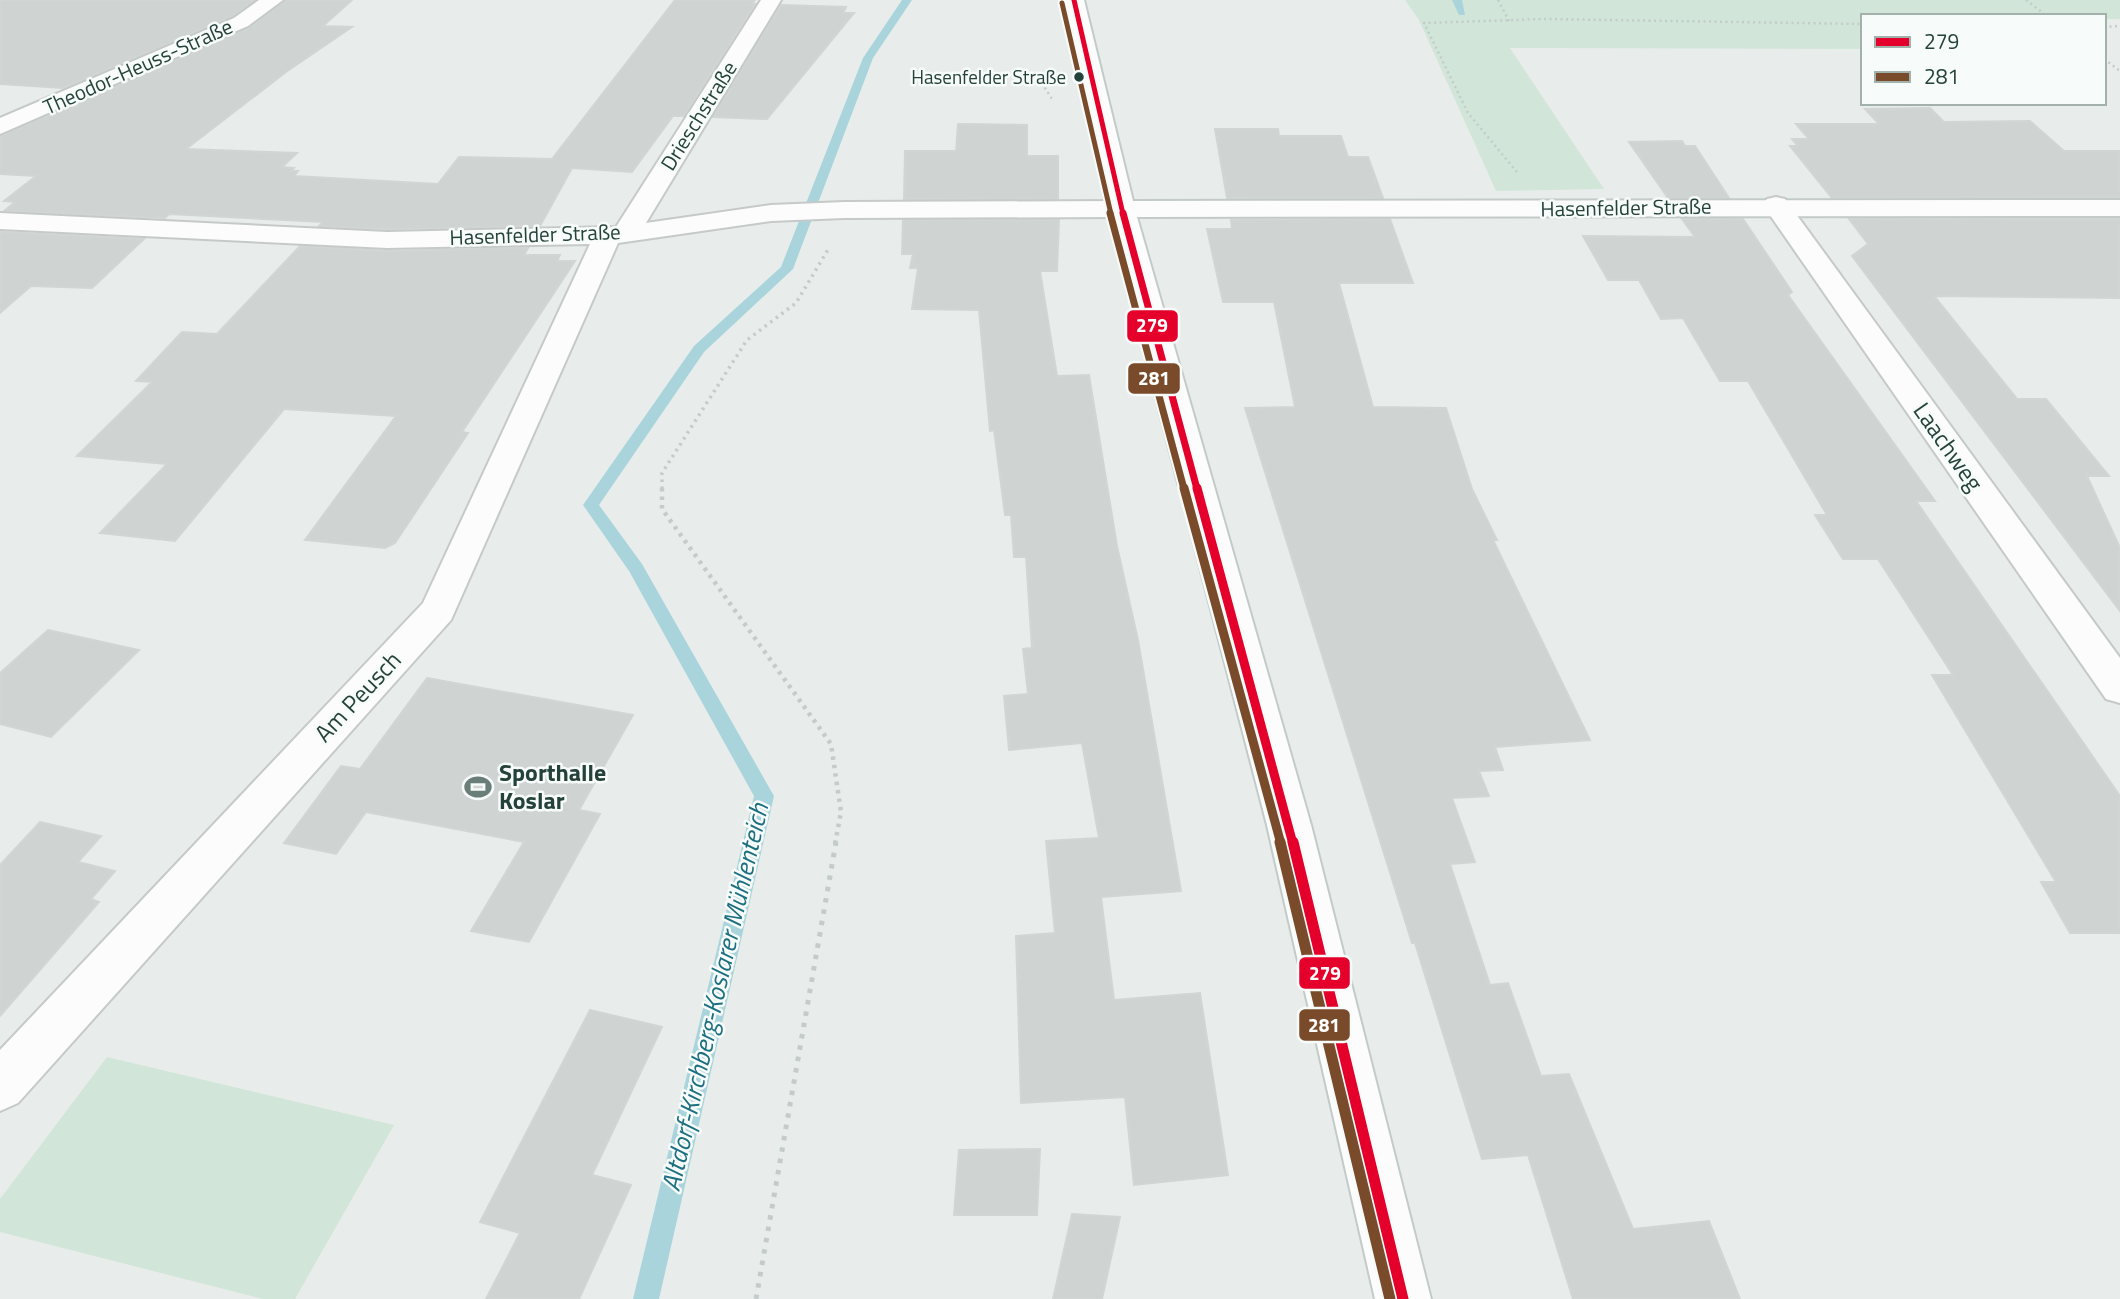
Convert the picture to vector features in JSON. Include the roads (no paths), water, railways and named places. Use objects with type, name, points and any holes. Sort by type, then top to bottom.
[{"type":"street","name":"Theodor-Heuss-Straße","points":[[0,127],[241,22],[273,0]]},
{"type":"street","name":"Drieschstraße","points":[[617,234],[771,0]]},
{"type":"street","points":[[1074,0],[1121,209],[1289,825],[1403,1299]]},
{"type":"street","name":"Hasenfelder Straße","points":[[0,220],[387,240],[617,234],[771,213],[844,210],[1549,210],[1776,205],[2120,208]]},
{"type":"street","name":"Laachweg","points":[[1776,205],[2120,688]]},
{"type":"street","name":"Am Peusch","points":[[0,1086],[438,610],[617,234]]},
{"type":"waterway","name":"Altdorf-Kirchberg-Koslarer Mühlenteich","points":[[646,1299],[764,796],[636,568],[591,505],[699,349],[787,269],[868,58],[907,0]]},
{"type":"waterway","points":[[1457,0],[1462,13]]},
{"type":"place","name":"Hasenfelder Straße","points":[[1079,77]]},
{"type":"place","name":"Sporthalle Koslar","points":[[478,787]]}]
